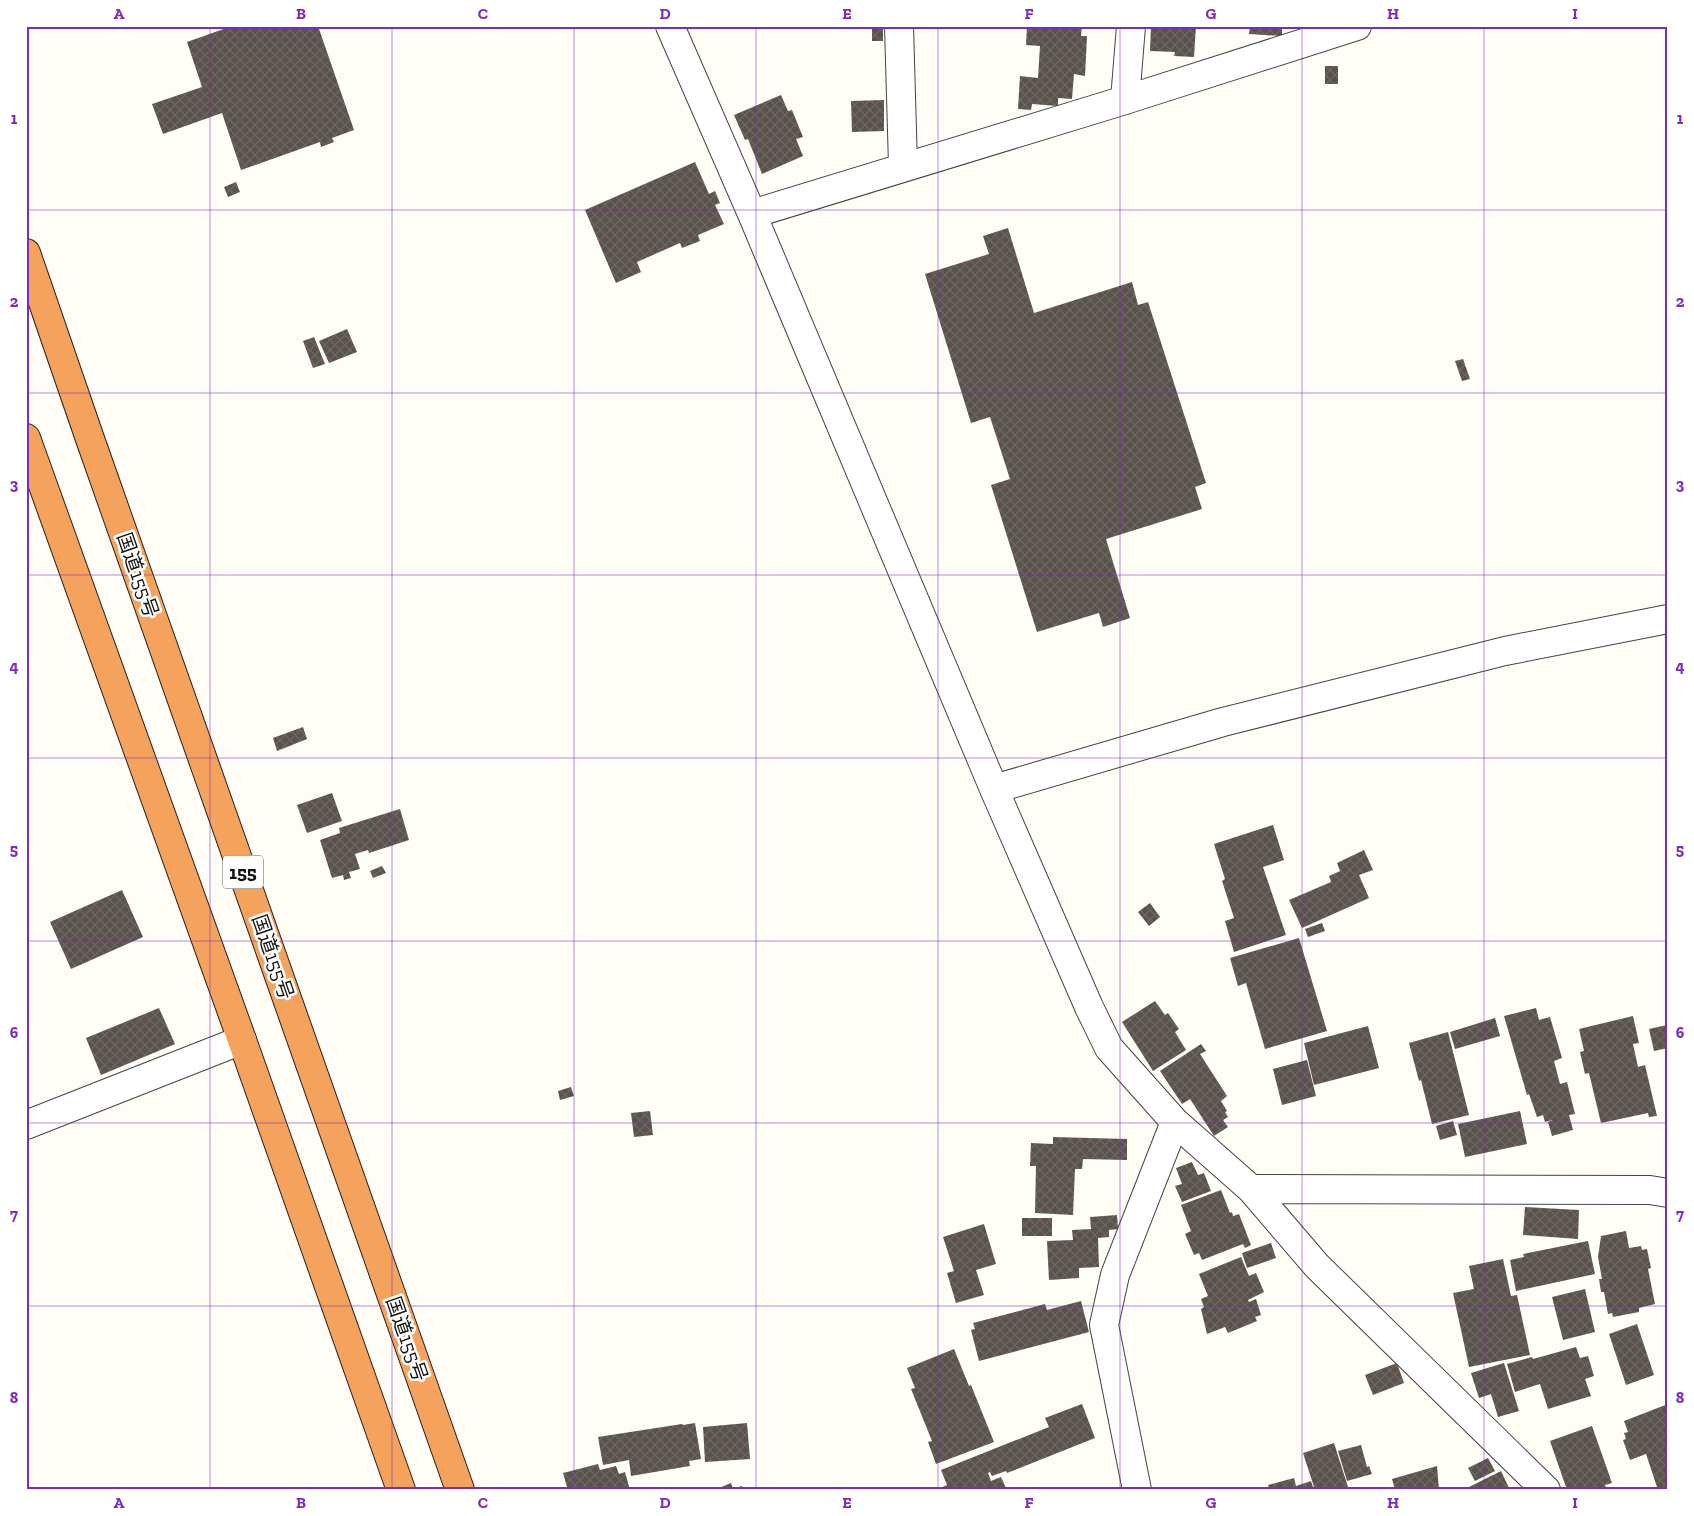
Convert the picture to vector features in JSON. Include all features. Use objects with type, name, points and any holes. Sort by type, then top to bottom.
[{"type":"highway","name":"国道155号","points":[[26,253],[460,1490]]},
{"type":"highway","points":[[26,438],[242,1040],[400,1490]]},
{"type":"street","points":[[670,26],[752,214],[994,789],[1089,1007],[1109,1048],[1175,1122],[1251,1189],[1317,1266],[1546,1490]]},
{"type":"street","points":[[899,26],[903,166]]},
{"type":"street","points":[[1125,100],[1131,26]]},
{"type":"street","points":[[752,214],[903,166],[1125,100],[1357,26]]},
{"type":"street","points":[[994,789],[1223,722],[1495,653],[1668,619]]},
{"type":"street","points":[[26,1125],[242,1040]]},
{"type":"street","points":[[1137,1490],[1104,1324],[1115,1275],[1175,1122]]},
{"type":"street","points":[[1251,1189],[1650,1190],[1668,1193]]},
{"type":"building","points":[[232,26],[318,26],[354,130],[332,138],[334,142],[321,147],[320,142],[241,170],[222,113],[163,134],[152,104],[202,87],[187,42]]},
{"type":"building","points":[[872,26],[883,26],[883,41],[872,41]]},
{"type":"building","points":[[1027,26],[1082,26],[1081,36],[1087,36],[1085,76],[1074,74],[1072,99],[1058,98],[1058,106],[1032,104],[1031,110],[1018,109],[1020,76],[1038,78],[1040,46],[1026,45]]},
{"type":"building","points":[[1151,26],[1196,26],[1194,57],[1174,56],[1175,52],[1150,51]]},
{"type":"building","points":[[1250,26],[1282,26],[1282,36],[1249,34]]},
{"type":"building","points":[[1325,66],[1338,66],[1338,84],[1325,84]]},
{"type":"building","points":[[781,95],[788,111],[792,110],[803,137],[796,139],[803,156],[762,174],[748,139],[745,140],[734,115]]},
{"type":"building","points":[[884,100],[884,131],[852,132],[851,101]]},
{"type":"building","points":[[695,162],[709,194],[715,191],[720,203],[715,205],[724,224],[698,235],[700,241],[682,248],[680,243],[637,262],[641,272],[616,283],[585,210]]},
{"type":"building","points":[[236,182],[240,192],[228,197],[224,187]]},
{"type":"building","points":[[1008,228],[1034,313],[1132,282],[1138,305],[1148,302],[1206,483],[1195,487],[1202,509],[1106,539],[1130,618],[1103,627],[1099,613],[1037,632],[991,485],[1010,479],[990,417],[971,423],[925,274],[989,254],[983,236]]},
{"type":"building","points":[[347,329],[357,352],[329,363],[319,341]]},
{"type":"building","points":[[314,337],[325,364],[313,368],[303,341]]},
{"type":"building","points":[[1463,359],[1470,379],[1462,381],[1455,361]]},
{"type":"building","points":[[303,727],[307,739],[277,751],[273,738]]},
{"type":"building","points":[[332,793],[342,821],[307,833],[297,805]]},
{"type":"building","points":[[400,809],[409,840],[369,853],[368,850],[355,854],[360,869],[349,872],[351,878],[344,880],[343,875],[332,878],[320,840],[340,833],[339,828]]},
{"type":"building","points":[[1273,825],[1284,860],[1263,867],[1286,935],[1234,952],[1225,921],[1234,918],[1222,881],[1225,879],[1214,844]]},
{"type":"building","points":[[1364,850],[1373,870],[1359,875],[1369,898],[1302,928],[1289,900],[1331,882],[1329,876],[1340,871],[1337,863]]},
{"type":"building","points":[[382,866],[386,873],[373,878],[370,871]]},
{"type":"building","points":[[122,890],[143,937],[71,969],[50,922]]},
{"type":"building","points":[[1150,903],[1160,917],[1149,926],[1138,912]]},
{"type":"building","points":[[1322,923],[1325,931],[1308,937],[1305,929]]},
{"type":"building","points":[[1299,938],[1327,1031],[1265,1049],[1246,983],[1238,986],[1230,958]]},
{"type":"building","points":[[1155,1001],[1165,1015],[1168,1013],[1179,1029],[1175,1032],[1186,1050],[1153,1071],[1122,1022]]},
{"type":"building","points":[[159,1008],[175,1044],[101,1075],[86,1038]]},
{"type":"building","points":[[1536,1008],[1539,1020],[1550,1017],[1562,1058],[1554,1061],[1560,1084],[1567,1082],[1575,1114],[1569,1115],[1573,1130],[1552,1136],[1548,1122],[1553,1120],[1545,1122],[1543,1115],[1537,1117],[1529,1094],[1527,1095],[1504,1016]]},
{"type":"building","points":[[1633,1016],[1639,1043],[1633,1044],[1638,1067],[1645,1065],[1657,1116],[1649,1117],[1648,1113],[1601,1123],[1589,1073],[1585,1074],[1580,1052],[1584,1051],[1579,1029]]},
{"type":"building","points":[[1495,1018],[1500,1036],[1455,1049],[1450,1032]]},
{"type":"building","points":[[1667,1025],[1668,1048],[1654,1051],[1649,1029]]},
{"type":"building","points":[[1368,1026],[1379,1068],[1314,1085],[1304,1043]]},
{"type":"building","points":[[1448,1032],[1469,1115],[1432,1124],[1409,1043]]},
{"type":"building","points":[[1201,1044],[1206,1051],[1200,1054],[1227,1096],[1221,1101],[1227,1111],[1225,1112],[1228,1117],[1223,1120],[1228,1127],[1214,1136],[1190,1099],[1182,1104],[1160,1071]]},
{"type":"building","points":[[1307,1060],[1316,1096],[1282,1105],[1273,1069]]},
{"type":"building","points":[[571,1087],[574,1096],[560,1100],[558,1091]]},
{"type":"building","points":[[650,1111],[653,1135],[634,1137],[631,1113]]},
{"type":"building","points":[[1520,1111],[1527,1144],[1465,1157],[1458,1124]]},
{"type":"building","points":[[1453,1121],[1457,1135],[1440,1140],[1436,1126]]},
{"type":"building","points":[[1053,1137],[1127,1139],[1127,1160],[1083,1159],[1082,1169],[1075,1169],[1073,1215],[1035,1213],[1036,1166],[1030,1166],[1031,1143],[1053,1144]]},
{"type":"building","points":[[1192,1162],[1198,1175],[1204,1173],[1211,1191],[1182,1202],[1175,1186],[1182,1184],[1176,1168]]},
{"type":"building","points":[[1221,1190],[1230,1213],[1232,1212],[1233,1216],[1239,1214],[1251,1245],[1245,1248],[1243,1244],[1202,1260],[1199,1253],[1194,1255],[1185,1234],[1191,1231],[1181,1205]]},
{"type":"building","points":[[1525,1207],[1579,1210],[1578,1239],[1523,1235]]},
{"type":"building","points":[[1117,1215],[1118,1229],[1109,1230],[1109,1237],[1098,1238],[1099,1267],[1079,1268],[1079,1278],[1049,1280],[1047,1241],[1073,1240],[1072,1230],[1091,1229],[1090,1217]]},
{"type":"building","points":[[1022,1218],[1052,1218],[1052,1236],[1022,1236]]},
{"type":"building","points":[[984,1224],[996,1264],[976,1270],[984,1295],[956,1303],[947,1273],[954,1271],[943,1237]]},
{"type":"building","points":[[1626,1231],[1629,1248],[1641,1246],[1642,1250],[1647,1249],[1651,1268],[1648,1269],[1655,1304],[1639,1308],[1639,1312],[1613,1317],[1612,1313],[1608,1314],[1604,1292],[1601,1292],[1599,1279],[1602,1279],[1598,1257],[1601,1236]]},
{"type":"building","points":[[1588,1241],[1595,1274],[1516,1291],[1510,1260],[1524,1257],[1523,1254]]},
{"type":"building","points":[[1271,1243],[1276,1258],[1247,1268],[1242,1253]]},
{"type":"building","points":[[1241,1257],[1249,1276],[1256,1273],[1264,1292],[1248,1300],[1249,1302],[1256,1299],[1261,1315],[1255,1317],[1257,1321],[1228,1333],[1225,1327],[1207,1334],[1201,1309],[1204,1307],[1201,1299],[1208,1296],[1199,1274]]},
{"type":"building","points":[[1503,1259],[1511,1296],[1517,1295],[1530,1355],[1469,1367],[1453,1293],[1474,1289],[1469,1266]]},
{"type":"building","points":[[1585,1289],[1595,1332],[1563,1340],[1552,1297]]},
{"type":"building","points":[[1081,1301],[1089,1332],[979,1361],[971,1330],[975,1329],[973,1323],[1045,1304],[1047,1310]]},
{"type":"building","points":[[1637,1324],[1654,1375],[1626,1385],[1609,1334]]},
{"type":"building","points":[[1576,1347],[1580,1358],[1588,1356],[1594,1376],[1585,1379],[1591,1396],[1548,1409],[1540,1384],[1515,1392],[1507,1364]]},
{"type":"building","points":[[954,1349],[994,1442],[936,1464],[928,1442],[932,1441],[911,1389],[915,1388],[907,1368]]},
{"type":"building","points":[[1397,1363],[1404,1383],[1373,1395],[1365,1375]]},
{"type":"building","points":[[1504,1363],[1519,1411],[1498,1417],[1491,1394],[1479,1398],[1471,1373]]},
{"type":"building","points":[[1082,1404],[1095,1438],[1007,1473],[1006,1471],[992,1476],[990,1472],[988,1473],[991,1481],[1001,1477],[1007,1490],[935,1490],[947,1485],[941,1470],[1049,1427],[1045,1418]]},
{"type":"building","points":[[1668,1404],[1668,1488],[1658,1490],[1646,1454],[1630,1460],[1623,1440],[1626,1439],[1624,1433],[1628,1432],[1624,1421]]},
{"type":"building","points":[[695,1423],[701,1459],[689,1461],[690,1466],[631,1476],[629,1460],[603,1465],[598,1437]]},
{"type":"building","points":[[747,1423],[750,1459],[705,1462],[703,1427]]},
{"type":"building","points":[[1592,1426],[1612,1483],[1605,1485],[1607,1490],[1567,1490],[1550,1441]]},
{"type":"building","points":[[1334,1443],[1348,1487],[1339,1490],[1315,1490],[1303,1453]]},
{"type":"building","points":[[1361,1445],[1367,1467],[1369,1466],[1372,1474],[1347,1481],[1338,1451]]},
{"type":"building","points":[[1488,1458],[1495,1471],[1475,1481],[1468,1468]]},
{"type":"building","points":[[598,1464],[600,1470],[616,1466],[619,1474],[625,1472],[630,1490],[568,1490],[563,1473]]},
{"type":"building","points":[[1437,1466],[1439,1490],[1395,1490],[1392,1479]]},
{"type":"building","points":[[1501,1471],[1510,1490],[1463,1490]]},
{"type":"building","points":[[1294,1478],[1296,1486],[1311,1481],[1314,1490],[1270,1490],[1268,1485]]},
{"type":"building","points":[[731,1483],[733,1489],[742,1486],[743,1490],[714,1490]]}]
